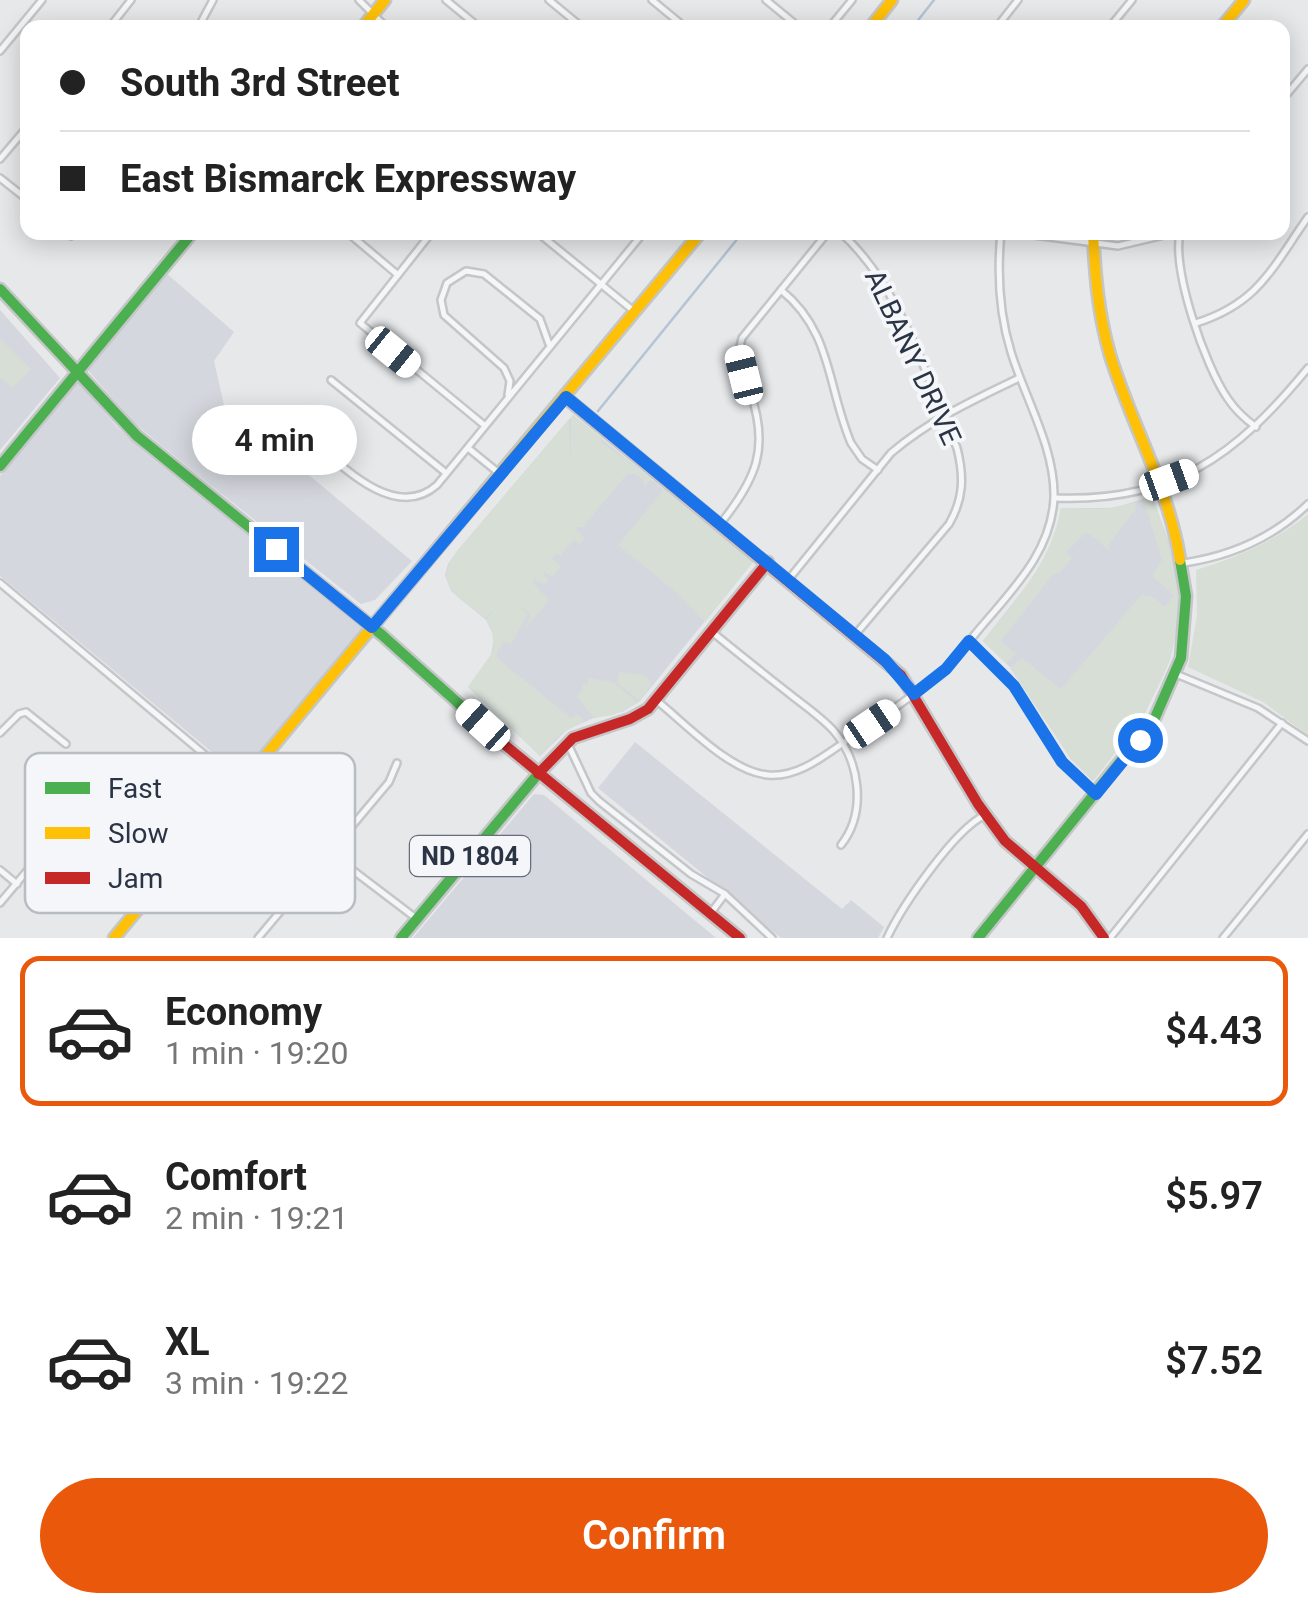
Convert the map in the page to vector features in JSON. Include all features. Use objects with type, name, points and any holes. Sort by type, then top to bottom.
[{"type":"street","points":[[26,20],[42,0]]},
{"type":"street","points":[[115,20],[131,0]]},
{"type":"street","points":[[359,0],[380,20]]},
{"type":"street","points":[[369,20],[385,0]]},
{"type":"street","points":[[446,0],[470,20]]},
{"type":"street","points":[[549,0],[573,20]]},
{"type":"street","points":[[652,0],[676,20]]},
{"type":"street","points":[[766,0],[790,20]]},
{"type":"street","points":[[836,20],[852,0]]},
{"type":"street","points":[[876,20],[892,0]]},
{"type":"street","points":[[1002,20],[1018,0]]},
{"type":"street","points":[[1116,20],[1132,0]]},
{"type":"street","points":[[1228,20],[1244,0]]},
{"type":"street","points":[[0,51],[20,27]]},
{"type":"street","points":[[1290,90],[1308,69]]},
{"type":"street","points":[[0,159],[20,135]]},
{"type":"street","points":[[0,178],[20,194]]},
{"type":"street","points":[[1196,324],[1222,315],[1248,298],[1308,217]]},
{"type":"street","points":[[0,466],[186,240]]},
{"type":"street","points":[[357,240],[398,274]]},
{"type":"street","points":[[426,240],[360,323],[485,426]]},
{"type":"street","points":[[547,240],[635,312]]},
{"type":"street","points":[[295,425],[374,489],[405,499],[428,492],[636,240]]},
{"type":"street","points":[[269,753],[694,240]]},
{"type":"street","points":[[720,524],[749,486],[760,449],[759,423],[741,365],[742,338],[822,240]]},
{"type":"street","name":"ALBANY DRIVE","points":[[848,240],[870,261],[888,289],[960,462],[962,484],[949,524],[855,635]]},
{"type":"street","points":[[656,700],[726,757],[753,772],[783,775],[808,766],[946,669],[1032,564],[1048,530],[1054,498],[1048,457],[1004,322],[998,267],[1000,240]]},
{"type":"street","points":[[978,938],[1154,720],[1176,674],[1187,622],[1184,563],[1104,336],[1093,284],[1092,240]]},
{"type":"street","points":[[1106,240],[1133,244],[1148,240]]},
{"type":"street","points":[[1179,240],[1178,264],[1196,324],[1223,391],[1256,428]]},
{"type":"street","points":[[508,398],[510,380],[504,368],[444,315],[441,300],[447,283],[466,271],[484,274],[540,319],[550,346]]},
{"type":"street","points":[[0,289],[137,436],[372,627],[538,774],[740,938]]},
{"type":"street","points":[[781,290],[812,321],[851,443],[862,459],[878,470]]},
{"type":"street","points":[[1054,498],[1096,499],[1136,493],[1191,472],[1256,428],[1308,368]]},
{"type":"street","points":[[789,580],[908,438],[942,415],[1020,378]]},
{"type":"street","points":[[331,380],[446,472]]},
{"type":"street","points":[[566,397],[901,675],[1004,840],[1080,906],[1107,938],[1282,723]]},
{"type":"street","points":[[467,448],[500,474]]},
{"type":"street","points":[[1184,563],[1218,556],[1253,542],[1308,504]]},
{"type":"street","points":[[538,774],[567,742],[586,732],[624,723],[656,700],[768,562]]},
{"type":"street","points":[[0,583],[203,753]]},
{"type":"street","points":[[712,632],[824,721],[842,743],[854,769],[858,795],[856,818],[841,844]]},
{"type":"street","points":[[969,641],[1014,686],[1062,762],[1096,794]]},
{"type":"street","points":[[1176,674],[1218,690],[1308,741]]},
{"type":"street","points":[[0,733],[26,712],[66,744]]},
{"type":"street","points":[[567,742],[599,801],[691,874],[725,894],[772,938]]},
{"type":"street","points":[[355,822],[388,782],[397,763]]},
{"type":"street","name":"ND 1804","points":[[401,938],[538,774]]},
{"type":"street","points":[[887,938],[902,910],[967,826],[985,815]]},
{"type":"street","points":[[1223,938],[1308,834]]},
{"type":"street","points":[[0,870],[16,884]]},
{"type":"street","points":[[355,872],[417,920]]},
{"type":"street","points":[[0,904],[25,873]]},
{"type":"street","points":[[710,914],[725,894]]},
{"type":"street","points":[[114,938],[135,913]]},
{"type":"street","points":[[258,938],[279,913]]},
{"type":"shaded area","points":[[165,272],[234,332],[214,361],[229,427],[268,441],[412,561],[375,600],[361,604],[194,472],[133,422],[86,368]]},
{"type":"shaded area","points":[[0,310],[60,378],[0,450]]},
{"type":"shaded area","points":[[0,339],[31,369],[13,388],[0,378]]},
{"type":"shaded area","points":[[78,381],[143,451],[363,629],[263,753],[213,753],[0,576],[0,476]]},
{"type":"shaded area","points":[[573,415],[753,562],[640,701],[622,712],[568,729],[540,756],[468,687],[491,656],[494,636],[486,620],[451,591],[445,575],[458,550]]},
{"type":"shaded area","points":[[573,415],[603,439],[601,442],[652,479],[644,486],[636,474],[627,474],[583,527],[578,527],[576,530],[585,538],[580,544],[574,540],[560,556],[556,553],[552,559],[561,566],[553,577],[542,571],[548,580],[544,585],[535,579],[532,582],[549,600],[526,628],[531,614],[515,603],[528,614],[511,644],[506,641],[497,651],[497,658],[571,718],[577,714],[585,721],[560,734],[540,756],[468,687],[494,650],[492,630],[486,620],[494,609],[485,618],[466,604],[451,590],[447,573],[458,550],[569,419],[571,469]]},
{"type":"shaded area","points":[[664,489],[753,562],[705,622],[618,545]]},
{"type":"shaded area","points":[[1152,496],[1169,542],[1178,595],[1178,622],[1170,660],[1144,715],[1093,781],[1071,759],[1017,674],[983,641],[1042,566],[1061,508],[1114,508]]},
{"type":"shaded area","points":[[1152,496],[1176,581],[1173,648],[1145,710],[1093,781],[1071,759],[1010,668],[1022,658],[1061,689],[1142,594],[1150,595],[1165,607],[1174,595],[1152,576],[1162,560],[1143,499]]},
{"type":"shaded area","points":[[1135,503],[1136,509],[1108,545],[1110,551],[1087,532],[1066,552],[1072,558],[1060,573],[1054,573],[1001,641],[1016,654],[1006,663],[983,641],[1041,563],[1061,508],[1104,509]]},
{"type":"shaded area","points":[[1308,514],[1308,735],[1263,702],[1188,667],[1197,616],[1196,570],[1255,548]]},
{"type":"shaded area","points":[[619,672],[644,675],[652,683],[640,701],[617,683]]},
{"type":"shaded area","points":[[588,678],[613,682],[638,703],[613,715],[594,718],[576,696],[583,684],[588,685]]},
{"type":"shaded area","points":[[635,742],[842,909],[851,900],[884,927],[878,938],[781,938],[598,788]]},
{"type":"shaded area","points":[[534,794],[544,795],[716,938],[413,938]]},
{"type":"waterway","points":[[918,20],[934,0]]},
{"type":"waterway","points":[[598,411],[737,240]]},
{"type":"traffic: fast","points":[[0,466],[186,240]]},
{"type":"traffic: fast","points":[[0,289],[137,436],[382,635],[505,745]]},
{"type":"traffic: fast","points":[[978,938],[1154,720],[1181,658],[1186,596],[1180,560]]},
{"type":"traffic: fast","points":[[401,938],[538,774]]},
{"type":"traffic: slow","points":[[369,20],[385,0]]},
{"type":"traffic: slow","points":[[876,20],[892,0]]},
{"type":"traffic: slow","points":[[1228,20],[1244,0]]},
{"type":"traffic: slow","points":[[372,627],[694,240]]},
{"type":"traffic: slow","points":[[1094,240],[1098,294],[1110,355],[1159,482],[1180,560]]},
{"type":"traffic: slow","points":[[267,753],[372,627]]},
{"type":"traffic: slow","points":[[114,938],[135,913]]},
{"type":"traffic: jam","points":[[565,397],[901,675],[978,804],[1005,841],[1081,906],[1104,938]]},
{"type":"traffic: jam","points":[[538,774],[573,738],[648,709],[768,562]]},
{"type":"traffic: jam","points":[[505,745],[740,938]]},
{"type":"route","points":[[276,549],[372,627],[566,397],[885,660],[914,694],[946,669],[969,641],[1014,686],[1062,762],[1096,794],[1140,740]]}]
